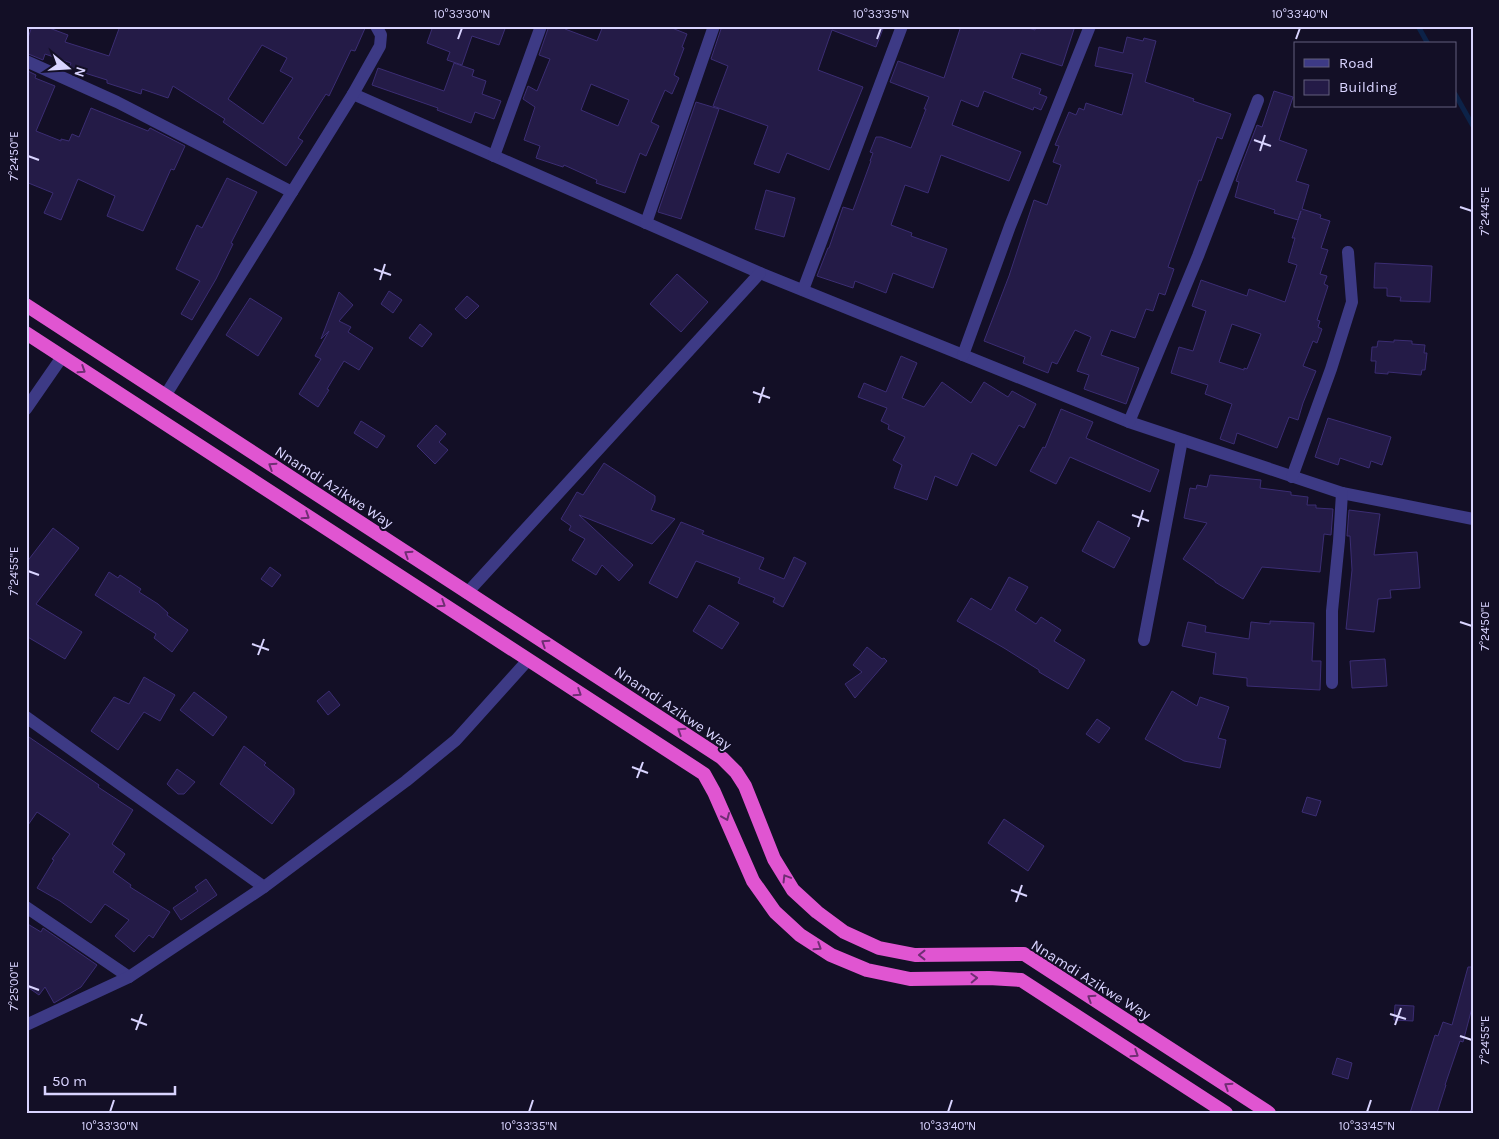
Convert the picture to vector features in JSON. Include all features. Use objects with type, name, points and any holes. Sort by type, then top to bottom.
[{"type":"highway","name":"Nnamdi Azikwe Way","points":[[26,305],[722,758],[736,772],[744,786],[774,860],[793,890],[817,912],[844,932],[879,948],[915,956],[1024,954],[1269,1113]]},
{"type":"highway","points":[[26,334],[704,774],[714,792],[753,881],[774,912],[800,935],[831,955],[866,970],[910,979],[989,978],[1021,980],[1226,1113]]},
{"type":"street","points":[[165,396],[353,94],[380,46],[381,35],[376,26]]},
{"type":"street","points":[[494,156],[541,26]]},
{"type":"street","points":[[646,223],[714,26]]},
{"type":"street","points":[[803,290],[902,26]]},
{"type":"street","points":[[964,355],[1010,226],[1090,26]]},
{"type":"street","points":[[26,61],[117,102],[292,192]]},
{"type":"street","points":[[353,94],[760,272],[1129,422],[1342,493],[1473,519]]},
{"type":"street","points":[[1129,422],[1198,256],[1258,100]]},
{"type":"street","points":[[1292,477],[1331,369],[1352,302],[1348,252]]},
{"type":"street","points":[[467,592],[760,272]]},
{"type":"street","points":[[26,409],[62,357]]},
{"type":"street","points":[[1144,640],[1182,440]]},
{"type":"street","points":[[1332,683],[1332,611],[1340,541],[1342,493]]},
{"type":"street","points":[[26,1025],[129,977],[264,887],[406,781],[456,740],[528,660]]},
{"type":"street","points":[[26,717],[264,887]]},
{"type":"street","points":[[26,907],[129,977]]},
{"type":"building","points":[[32,26],[44,26],[68,35],[65,42],[109,56],[120,26],[366,26],[355,51],[351,50],[329,96],[326,94],[298,138],[303,141],[286,166],[223,122],[225,119],[173,86],[168,98],[142,89],[141,94],[107,83],[107,80],[69,68],[71,63],[45,54],[43,60],[26,53],[26,44]],"holes":[[[262,45],[287,58],[280,71],[293,78],[263,124],[228,99]]]},
{"type":"building","points":[[433,26],[506,26],[499,45],[472,36],[462,65],[447,60],[450,52],[427,43]]},
{"type":"building","points":[[549,26],[566,26],[565,29],[597,41],[603,26],[667,26],[687,34],[674,75],[679,78],[672,94],[665,90],[651,122],[659,126],[646,156],[640,153],[625,193],[596,183],[597,180],[564,165],[563,167],[536,158],[540,146],[524,140],[535,107],[523,99],[528,86],[537,91],[550,59],[539,55]],"holes":[[[591,84],[629,100],[618,126],[581,110]]]},
{"type":"building","points":[[722,26],[884,26],[876,47],[832,30],[818,70],[863,87],[829,170],[787,153],[779,173],[754,164],[768,126],[713,106],[728,66],[711,59]]},
{"type":"building","points":[[961,26],[1021,26],[1035,30],[1036,26],[1075,26],[1062,66],[1021,53],[1012,78],[1041,89],[1039,94],[1047,97],[1041,110],[1034,107],[1033,110],[984,91],[978,107],[961,100],[952,125],[1021,152],[1009,181],[941,155],[928,193],[905,185],[891,225],[912,233],[911,236],[947,249],[933,288],[893,273],[886,293],[855,281],[853,288],[817,276],[843,207],[853,210],[871,161],[873,153],[870,152],[876,137],[911,148],[926,109],[924,109],[929,97],[890,82],[898,61],[944,78]]},
{"type":"building","points":[[1127,37],[1143,41],[1144,38],[1156,41],[1145,82],[1231,114],[1222,139],[1217,137],[1201,181],[1199,180],[1168,267],[1174,269],[1165,295],[1159,293],[1153,311],[1146,309],[1135,338],[1111,330],[1101,355],[1139,368],[1126,404],[1084,389],[1089,375],[1077,371],[1091,337],[1075,330],[1057,364],[1052,362],[1048,373],[1023,363],[1025,357],[984,341],[1009,276],[1034,200],[1047,205],[1061,165],[1053,162],[1059,146],[1055,145],[1069,112],[1076,115],[1079,108],[1084,110],[1086,103],[1122,115],[1133,74],[1095,66],[1099,47],[1123,53]]},
{"type":"building","points":[[454,63],[474,70],[472,76],[486,81],[482,94],[501,101],[494,119],[475,112],[471,123],[437,110],[438,108],[372,85],[378,68],[444,91]]},
{"type":"building","points":[[26,70],[36,75],[35,78],[55,86],[36,131],[61,141],[61,139],[69,141],[72,134],[79,137],[91,108],[148,131],[150,128],[185,146],[174,170],[171,169],[143,231],[107,216],[115,196],[78,179],[61,220],[44,213],[53,193],[26,182]]},
{"type":"building","points":[[1274,91],[1293,97],[1279,140],[1307,150],[1296,181],[1309,185],[1302,209],[1321,215],[1320,218],[1330,221],[1321,248],[1328,250],[1320,274],[1327,276],[1324,284],[1328,286],[1317,320],[1320,321],[1318,327],[1322,329],[1317,343],[1313,341],[1303,366],[1316,371],[1298,420],[1289,417],[1277,448],[1237,433],[1234,444],[1220,439],[1232,404],[1205,394],[1208,385],[1171,373],[1179,347],[1193,351],[1206,311],[1192,306],[1201,280],[1247,296],[1249,289],[1285,302],[1297,265],[1288,262],[1295,238],[1292,238],[1298,220],[1274,213],[1275,210],[1235,197],[1239,182],[1236,181],[1257,125],[1262,127]],"holes":[[[1232,324],[1261,334],[1247,369],[1244,368],[1244,370],[1219,362]]]},
{"type":"building","points":[[696,102],[719,109],[681,219],[658,212]]},
{"type":"building","points":[[227,178],[257,192],[231,243],[233,244],[216,279],[192,320],[181,314],[200,281],[176,269],[197,225],[202,228]]},
{"type":"building","points":[[766,190],[795,198],[784,237],[755,229]]},
{"type":"building","points":[[1375,263],[1432,266],[1430,302],[1400,301],[1401,297],[1387,296],[1387,288],[1374,288]]},
{"type":"building","points":[[677,274],[708,302],[681,332],[650,304]]},
{"type":"building","points":[[389,291],[402,300],[393,313],[381,304]]},
{"type":"building","points":[[339,292],[353,305],[339,321],[351,327],[348,332],[373,348],[359,370],[344,361],[318,407],[299,394],[321,359],[315,356],[329,331],[321,339]]},
{"type":"building","points":[[467,296],[479,306],[466,319],[455,309]]},
{"type":"building","points":[[250,298],[282,318],[258,356],[226,335]]},
{"type":"building","points":[[420,324],[432,334],[422,347],[409,338]]},
{"type":"building","points":[[1394,340],[1412,341],[1412,344],[1425,345],[1424,353],[1427,353],[1425,370],[1422,370],[1421,375],[1388,372],[1388,374],[1375,373],[1376,361],[1371,361],[1372,347],[1377,347],[1378,341],[1394,342]]},
{"type":"building","points":[[901,356],[917,363],[902,398],[924,407],[942,382],[971,403],[984,382],[1008,397],[1012,391],[1036,404],[1024,428],[1019,425],[996,466],[972,453],[957,486],[935,476],[927,500],[894,488],[902,465],[893,460],[905,437],[888,429],[889,425],[881,421],[887,408],[858,397],[864,383],[886,392]]},
{"type":"building","points":[[1061,409],[1093,422],[1086,438],[1159,470],[1150,492],[1070,457],[1056,484],[1030,471],[1043,447],[1045,448]]},
{"type":"building","points":[[1328,418],[1391,437],[1382,465],[1371,461],[1369,468],[1340,458],[1338,465],[1315,457]]},
{"type":"building","points":[[361,421],[385,436],[377,448],[354,433]]},
{"type":"building","points":[[436,425],[446,434],[439,442],[448,450],[435,464],[417,446]]},
{"type":"building","points":[[604,463],[655,496],[651,510],[675,519],[652,544],[579,515],[633,565],[619,581],[602,565],[596,575],[572,560],[585,539],[569,530],[571,526],[561,519],[577,492],[583,495]]},
{"type":"building","points":[[1210,475],[1261,480],[1260,488],[1291,492],[1291,495],[1308,497],[1307,505],[1316,505],[1316,508],[1333,509],[1331,535],[1324,534],[1320,572],[1262,567],[1243,599],[1183,559],[1207,523],[1184,518],[1190,488],[1196,489],[1197,485],[1207,487]]},
{"type":"building","points":[[1349,510],[1380,514],[1374,555],[1417,552],[1420,588],[1390,590],[1391,598],[1378,599],[1374,632],[1346,629],[1352,570],[1350,536],[1347,536]]},
{"type":"building","points":[[1098,521],[1130,538],[1114,568],[1082,551]]},
{"type":"building","points":[[681,522],[704,531],[702,534],[764,558],[759,569],[784,579],[794,557],[806,563],[783,607],[773,602],[775,598],[738,583],[740,578],[696,561],[677,598],[649,583]]},
{"type":"building","points":[[53,528],[79,548],[36,604],[82,632],[65,659],[26,636],[26,563]]},
{"type":"building","points":[[270,567],[281,575],[272,587],[261,579]]},
{"type":"building","points":[[109,572],[118,578],[120,575],[141,589],[139,592],[158,604],[168,613],[167,615],[188,630],[172,652],[154,638],[156,634],[95,595]]},
{"type":"building","points":[[1009,577],[1028,587],[1015,610],[1036,624],[1041,617],[1061,630],[1054,641],[1085,660],[1068,689],[1004,648],[957,621],[971,598],[991,610]]},
{"type":"building","points":[[709,605],[739,623],[722,649],[693,631]]},
{"type":"building","points":[[1270,621],[1314,623],[1312,661],[1321,661],[1320,690],[1247,686],[1247,678],[1213,674],[1216,653],[1182,646],[1188,622],[1206,626],[1205,632],[1249,639],[1251,622],[1270,624]]},
{"type":"building","points":[[867,647],[887,661],[855,698],[845,684],[862,672],[853,665]]},
{"type":"building","points":[[1385,659],[1387,686],[1352,688],[1350,661]]},
{"type":"building","points":[[144,677],[175,695],[160,721],[144,712],[118,750],[91,731],[114,697],[129,704]]},
{"type":"building","points":[[329,691],[340,705],[328,715],[317,701]]},
{"type":"building","points":[[1172,691],[1197,706],[1200,697],[1229,707],[1218,738],[1226,740],[1220,768],[1184,761],[1145,739]]},
{"type":"building","points":[[194,692],[227,717],[213,736],[180,710]]},
{"type":"building","points":[[1097,719],[1110,728],[1099,743],[1086,734]]},
{"type":"building","points":[[26,735],[133,810],[112,844],[125,854],[113,872],[131,885],[130,887],[170,912],[153,938],[149,935],[134,952],[115,936],[129,920],[105,904],[91,923],[60,901],[37,888],[54,860],[52,859],[70,834],[37,812],[26,828]]},
{"type":"building","points":[[244,746],[294,789],[294,794],[272,824],[220,784]]},
{"type":"building","points":[[177,769],[195,782],[184,794],[178,794],[167,784]]},
{"type":"building","points":[[1307,797],[1321,801],[1316,816],[1302,812]]},
{"type":"building","points":[[1004,819],[1044,846],[1028,871],[988,843]]},
{"type":"building","points":[[206,879],[217,895],[181,920],[173,908],[198,891],[195,887]]},
{"type":"building","points":[[26,923],[41,932],[43,928],[97,965],[81,987],[54,1003],[45,987],[39,995],[26,986]]},
{"type":"building","points":[[1468,967],[1473,967],[1473,1004],[1463,1042],[1460,1041],[1437,1113],[1410,1113],[1435,1035],[1438,1036],[1443,1022],[1452,1025]]},
{"type":"building","points":[[1395,1005],[1414,1006],[1413,1021],[1394,1020]]},
{"type":"building","points":[[1337,1058],[1352,1063],[1348,1079],[1332,1074]]},
{"type":"waterway","points":[[1418,26],[1427,42]]},
{"type":"waterway","points":[[1456,96],[1473,126]]}]
